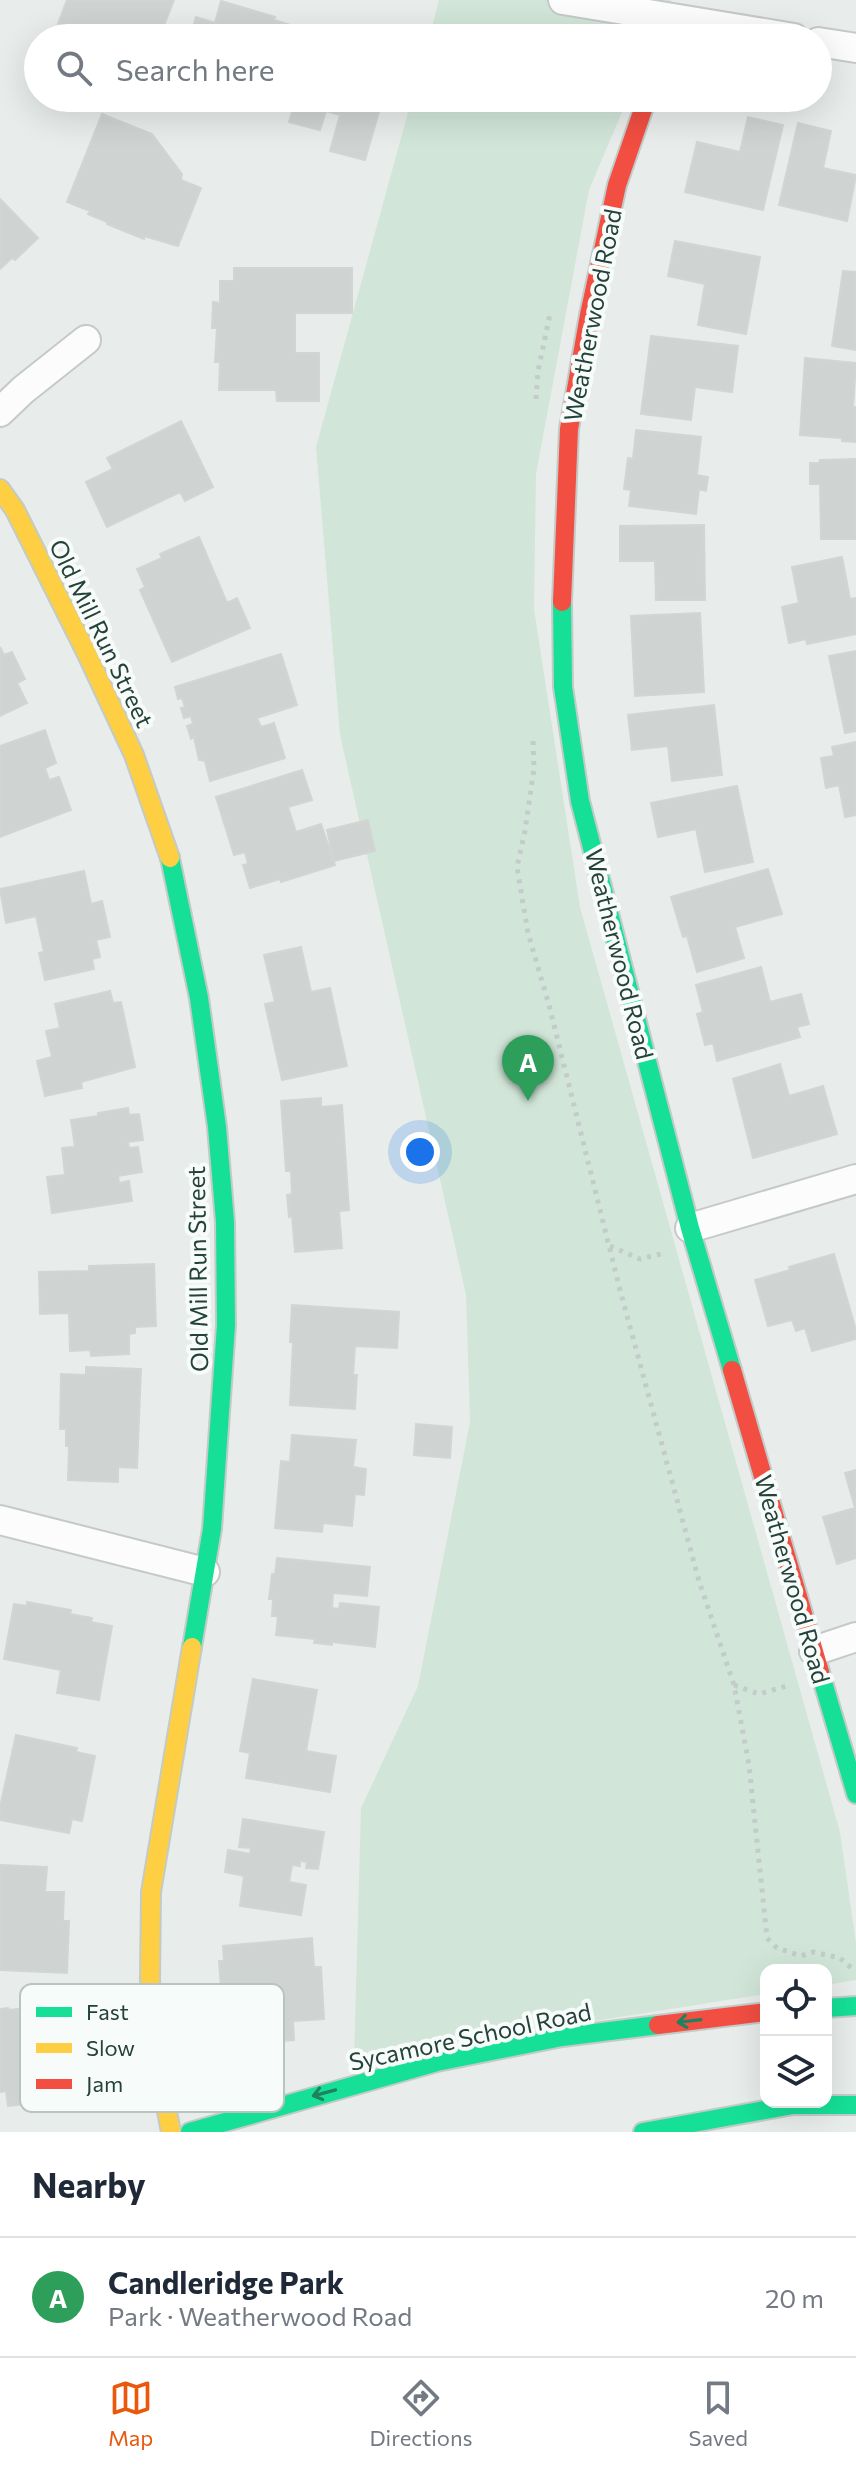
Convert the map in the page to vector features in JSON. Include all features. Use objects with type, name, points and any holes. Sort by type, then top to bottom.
[{"type":"street","points":[[563,0],[714,24]]},
{"type":"street","points":[[832,44],[856,48]]},
{"type":"street","name":"Weatherwood Road","points":[[642,112],[617,185],[569,429],[562,578],[563,687],[580,801],[692,1237],[856,1794]]},
{"type":"street","points":[[0,412],[86,340]]},
{"type":"street","name":"Old Mill Run Street","points":[[0,489],[21,523],[87,654],[134,755],[170,858],[199,998],[217,1127],[226,1267],[225,1341],[212,1529],[151,1892],[150,1984]]},
{"type":"street","points":[[692,1237],[856,1179]]},
{"type":"street","points":[[0,1520],[205,1572]]},
{"type":"street","points":[[818,1664],[856,1637]]},
{"type":"street","points":[[832,2008],[856,2006]]},
{"type":"street","name":"Sycamore School Road","points":[[284,2105],[437,2062],[562,2037],[760,2013]]},
{"type":"street","points":[[643,2132],[793,2105],[856,2105]]},
{"type":"street","name":"Old Mill Run Street","points":[[167,2112],[171,2132]]},
{"type":"street","name":"Sycamore School Road","points":[[190,2132],[261,2112]]},
{"type":"path","points":[[609,1245],[640,1259],[692,1237]]},
{"type":"path","points":[[734,1685],[759,1694],[818,1664]]},
{"type":"green space","points":[[439,0],[671,0],[660,24],[433,24]]},
{"type":"green space","points":[[408,112],[622,112],[589,190],[536,474],[534,609],[580,907],[840,1832],[856,1943],[856,1980],[832,1984],[832,1964],[760,1964],[760,1995],[354,2059],[361,1808],[418,1686],[470,1422],[466,1295],[340,735],[316,447]]},
{"type":"building","points":[[67,0],[174,0],[165,24],[58,24]]},
{"type":"building","points":[[221,1],[275,17],[274,20],[287,24],[194,24],[196,17],[215,23]]},
{"type":"building","points":[[292,112],[326,112],[320,130],[289,122]]},
{"type":"building","points":[[330,112],[379,112],[365,160],[330,151],[340,115]]},
{"type":"building","points":[[102,114],[152,134],[182,174],[181,180],[201,188],[178,246],[144,236],[144,239],[107,224],[88,214],[90,211],[67,202]]},
{"type":"building","points":[[748,117],[783,125],[763,210],[685,192],[697,142],[740,152]]},
{"type":"building","points":[[798,123],[831,131],[823,168],[856,175],[847,221],[779,205]]},
{"type":"building","points":[[0,199],[38,238],[15,260],[12,258],[0,269]]},
{"type":"building","points":[[675,241],[760,257],[746,334],[698,325],[705,284],[668,276]]},
{"type":"building","points":[[234,268],[352,268],[352,313],[295,313],[295,353],[319,353],[319,401],[277,401],[276,390],[219,390],[220,362],[215,362],[217,328],[212,328],[213,302],[220,303],[220,281],[234,281]]},
{"type":"building","points":[[843,271],[856,272],[856,350],[832,346]]},
{"type":"building","points":[[651,336],[738,346],[732,392],[695,387],[691,420],[641,414]]},
{"type":"building","points":[[805,358],[856,363],[853,407],[856,407],[856,442],[800,435]]},
{"type":"building","points":[[181,421],[213,487],[185,501],[180,492],[107,527],[86,482],[113,469],[107,458]]},
{"type":"building","points":[[636,430],[701,437],[697,475],[708,477],[706,491],[699,489],[696,514],[629,506],[631,490],[624,489],[628,458],[633,459]]},
{"type":"building","points":[[856,459],[856,539],[821,539],[820,484],[810,484],[810,463]]},
{"type":"building","points":[[704,525],[705,600],[656,600],[655,561],[620,561],[620,526]]},
{"type":"building","points":[[199,537],[227,603],[237,598],[250,628],[172,662],[140,590],[145,587],[137,569],[162,558],[160,554]]},
{"type":"building","points":[[842,557],[850,599],[856,598],[856,634],[807,644],[806,639],[789,643],[782,607],[799,603],[792,567]]},
{"type":"building","points":[[700,613],[704,692],[635,696],[631,616]]},
{"type":"building","points":[[0,647],[4,655],[12,652],[25,679],[17,683],[27,703],[0,716]]},
{"type":"building","points":[[856,651],[856,731],[845,733],[829,656]]},
{"type":"building","points":[[281,654],[297,705],[257,718],[261,727],[274,723],[285,758],[210,781],[205,761],[199,760],[194,737],[191,739],[187,726],[193,724],[191,716],[184,718],[181,708],[185,707],[182,698],[178,699],[175,687]]},
{"type":"building","points":[[714,705],[722,775],[672,781],[668,746],[632,750],[628,715]]},
{"type":"building","points":[[45,730],[56,763],[45,768],[49,780],[59,777],[71,810],[0,837],[0,746]]},
{"type":"building","points":[[856,742],[856,815],[845,817],[839,785],[826,788],[821,758],[834,756],[832,747]]},
{"type":"building","points":[[302,770],[312,800],[288,807],[296,832],[321,824],[335,865],[250,888],[243,865],[248,864],[245,852],[234,855],[216,797]]},
{"type":"building","points":[[737,786],[753,862],[705,872],[696,829],[658,837],[651,803]]},
{"type":"building","points":[[368,820],[375,851],[334,861],[327,830]]},
{"type":"building","points":[[768,869],[782,914],[735,927],[744,958],[697,972],[671,897]]},
{"type":"building","points":[[84,871],[91,904],[102,901],[110,937],[96,940],[100,957],[92,959],[94,969],[45,980],[39,953],[44,952],[36,916],[6,923],[0,889]]},
{"type":"building","points":[[301,947],[311,992],[330,988],[347,1066],[282,1080],[265,1004],[275,1002],[264,955]]},
{"type":"building","points":[[761,967],[770,1002],[801,994],[809,1024],[797,1027],[800,1037],[717,1061],[713,1043],[705,1045],[697,1014],[703,1012],[696,985]]},
{"type":"building","points":[[110,991],[113,1003],[121,1002],[135,1067],[81,1082],[82,1088],[45,1096],[37,1061],[52,1057],[46,1031],[60,1028],[55,1004]]},
{"type":"building","points":[[780,1064],[789,1096],[823,1086],[837,1134],[753,1158],[733,1079]]},
{"type":"building","points":[[321,1098],[321,1107],[342,1105],[349,1210],[339,1211],[342,1248],[295,1252],[287,1195],[292,1194],[291,1171],[286,1171],[281,1101]]},
{"type":"building","points":[[128,1108],[129,1115],[139,1114],[143,1140],[128,1142],[129,1148],[138,1147],[142,1172],[118,1176],[119,1183],[129,1181],[132,1201],[52,1213],[47,1177],[65,1175],[62,1148],[75,1147],[71,1120]]},
{"type":"building","points":[[834,1254],[856,1339],[812,1351],[805,1328],[796,1331],[792,1320],[768,1326],[755,1280]]},
{"type":"building","points":[[154,1264],[156,1326],[135,1327],[135,1333],[129,1334],[129,1354],[91,1356],[90,1350],[70,1351],[69,1313],[40,1314],[39,1272],[89,1271],[89,1266]]},
{"type":"building","points":[[292,1305],[399,1312],[397,1348],[355,1346],[355,1409],[290,1405]]},
{"type":"building","points":[[86,1367],[141,1369],[137,1468],[118,1467],[118,1482],[68,1480],[69,1446],[66,1446],[66,1429],[60,1429],[61,1374],[86,1375]]},
{"type":"building","points":[[416,1424],[452,1427],[450,1458],[414,1455]]},
{"type":"building","points":[[292,1435],[356,1440],[353,1467],[366,1469],[364,1495],[355,1494],[352,1526],[323,1523],[322,1532],[275,1528],[281,1461],[290,1462]]},
{"type":"building","points":[[856,1470],[856,1558],[837,1564],[823,1517],[855,1508],[845,1473]]},
{"type":"building","points":[[277,1558],[370,1567],[367,1596],[333,1593],[332,1608],[339,1609],[340,1603],[379,1607],[375,1647],[314,1643],[315,1639],[276,1635],[278,1616],[272,1616],[273,1599],[269,1599]]},
{"type":"building","points":[[27,1602],[71,1610],[70,1614],[112,1626],[99,1700],[57,1693],[61,1670],[4,1659],[14,1604],[27,1606]]},
{"type":"building","points":[[253,1679],[317,1690],[306,1751],[336,1756],[330,1792],[246,1778],[250,1753],[240,1751]]},
{"type":"building","points":[[16,1735],[77,1748],[76,1752],[95,1756],[82,1821],[72,1819],[69,1833],[0,1820],[0,1807]]},
{"type":"building","points":[[243,1819],[324,1832],[318,1869],[306,1868],[307,1862],[300,1861],[300,1866],[292,1865],[289,1882],[306,1885],[301,1915],[240,1906],[244,1876],[225,1872],[228,1850],[250,1854],[251,1848],[239,1847]]},
{"type":"building","points":[[0,1865],[47,1867],[45,1892],[64,1892],[63,1921],[69,1921],[67,1973],[0,1970]]},
{"type":"building","points":[[312,1938],[314,1967],[321,1967],[324,2019],[293,2021],[294,2040],[284,2041],[284,1984],[221,1984],[219,1961],[224,1961],[223,1946]]},
{"type":"building","points":[[0,2009],[20,2009],[20,2105],[8,2106],[6,2091],[0,2092]]},
{"type":"traffic: fast","points":[[562,602],[563,687],[580,801],[690,1228],[732,1370]]},
{"type":"traffic: fast","points":[[170,858],[199,998],[217,1127],[225,1222],[226,1325],[212,1529],[192,1647]]},
{"type":"traffic: fast","points":[[820,1672],[856,1794]]},
{"type":"traffic: fast","points":[[832,2008],[856,2006]]},
{"type":"traffic: fast","points":[[284,2105],[437,2062],[562,2037],[658,2025]]},
{"type":"traffic: fast","points":[[643,2132],[793,2105],[856,2105]]},
{"type":"traffic: fast","points":[[190,2132],[261,2112]]},
{"type":"traffic: slow","points":[[0,489],[15,510],[134,755],[170,858]]},
{"type":"traffic: slow","points":[[150,1984],[151,1892],[192,1647]]},
{"type":"traffic: slow","points":[[167,2112],[171,2132]]},
{"type":"traffic: jam","points":[[562,602],[569,429],[617,185],[642,112]]},
{"type":"traffic: jam","points":[[732,1370],[820,1672]]},
{"type":"traffic: jam","points":[[658,2025],[760,2013]]},
{"type":"place","name":"Candleridge Park","points":[[528,1101]]}]
